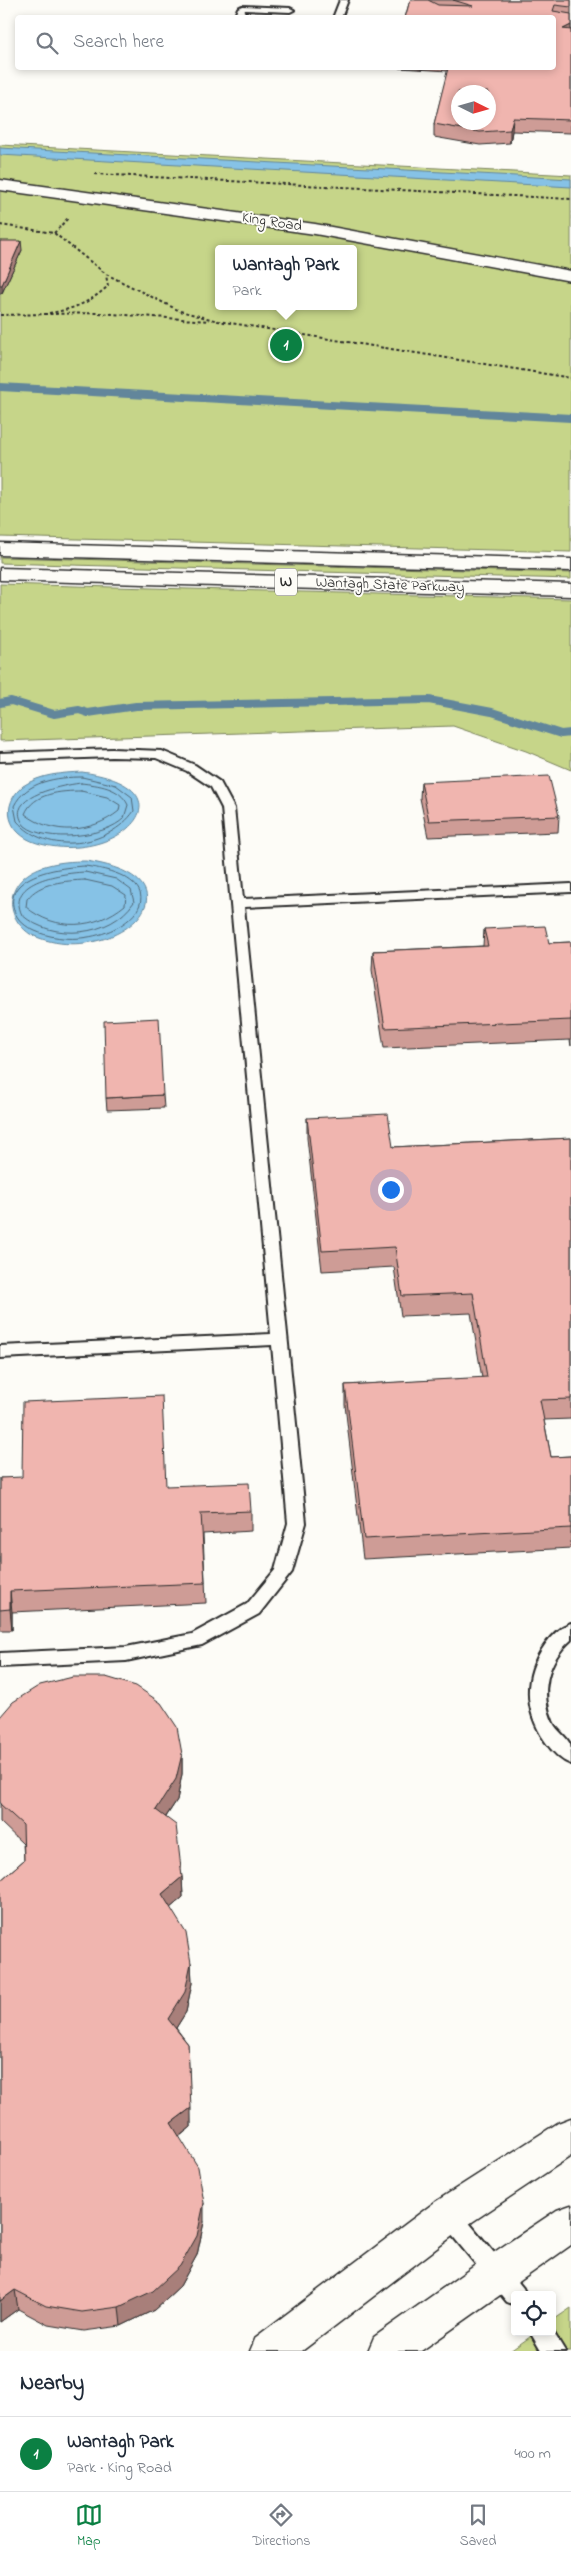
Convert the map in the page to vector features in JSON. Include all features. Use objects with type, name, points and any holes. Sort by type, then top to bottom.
[{"type":"main road","name":"King Road","points":[[0,185],[315,228],[571,276]]},
{"type":"main road","name":"Wantagh State Parkway","points":[[0,550],[571,565]]},
{"type":"main road","name":"Wantagh State Parkway","points":[[0,574],[571,590]]},
{"type":"main road","points":[[270,2351],[449,2215],[571,2135]]},
{"type":"main road","points":[[388,2351],[507,2283],[571,2223]]},
{"type":"lane","points":[[239,15],[242,8],[288,14],[294,0]]},
{"type":"lane","points":[[337,15],[344,0]]},
{"type":"lane","points":[[0,757],[112,753],[158,754],[191,768],[216,785],[228,808],[297,1523],[283,1572],[253,1609],[196,1640],[126,1654],[0,1660]]},
{"type":"lane","points":[[238,903],[571,888]]},
{"type":"lane","points":[[0,1352],[279,1339]]},
{"type":"lane","points":[[571,1630],[556,1640],[540,1666],[536,1695],[544,1724],[562,1750],[571,1756]]},
{"type":"lane","points":[[449,2215],[507,2283]]},
{"type":"lane","points":[[544,2336],[554,2351]]},
{"type":"path","points":[[86,173],[571,199]]},
{"type":"path","points":[[0,225],[54,233],[106,274],[180,311],[218,322]]},
{"type":"path","points":[[24,316],[64,311],[82,306],[96,298],[108,286],[106,274]]},
{"type":"path","points":[[0,315],[99,313],[150,315],[218,322],[571,378]]},
{"type":"green space","points":[[0,145],[571,175],[571,552],[0,537]]},
{"type":"green space","points":[[0,557],[571,573],[571,579],[0,563]]},
{"type":"green space","points":[[0,584],[571,599],[571,770],[526,751],[453,726],[0,741]]},
{"type":"green space","points":[[571,2308],[571,2351],[510,2351],[531,2336],[556,2336],[556,2318]]},
{"type":"water","points":[[0,148],[571,179],[571,187],[0,155]]},
{"type":"water","points":[[82,772],[116,781],[135,793],[140,808],[133,822],[118,835],[95,844],[67,847],[37,843],[19,833],[13,826],[9,810],[11,802],[23,786],[44,777]]},
{"type":"water","points":[[86,861],[124,871],[143,886],[146,903],[136,920],[117,933],[91,942],[61,943],[30,934],[14,916],[12,896],[16,887],[23,878],[45,866],[65,862]]},
{"type":"building","points":[[410,0],[428,0],[438,5],[473,6],[453,0],[571,0],[571,7],[555,5],[553,11],[571,14],[571,25],[563,29],[571,30],[571,120],[513,118],[510,130],[480,132],[468,130],[496,130],[496,85],[451,85],[451,127],[434,124],[448,70],[556,70],[556,15],[406,15]]},
{"type":"building","points":[[0,241],[21,241],[2,285],[0,285]]},
{"type":"building","points":[[549,776],[559,816],[429,821],[421,782]]},
{"type":"building","points":[[545,926],[549,943],[571,942],[571,1020],[385,1028],[373,951],[488,946],[484,929]]},
{"type":"building","points":[[159,1018],[163,1095],[106,1098],[104,1021]]},
{"type":"building","points":[[388,1114],[393,1147],[571,1138],[571,1399],[540,1400],[551,1457],[571,1456],[571,1528],[364,1539],[345,1385],[487,1377],[473,1293],[402,1296],[395,1247],[322,1251],[307,1118]]},
{"type":"building","points":[[162,1396],[166,1486],[249,1483],[251,1511],[201,1513],[205,1583],[10,1591],[10,1609],[0,1610],[0,1478],[22,1477],[23,1402]]},
{"type":"building","points":[[73,1677],[106,1677],[136,1686],[161,1703],[177,1727],[182,1754],[176,1779],[156,1810],[176,1825],[182,1877],[162,1894],[186,1933],[191,1963],[185,1992],[168,2019],[188,2044],[191,2108],[171,2123],[198,2167],[204,2203],[197,2236],[180,2266],[153,2291],[119,2307],[82,2312],[46,2306],[15,2290],[0,2301],[0,1881],[24,1860],[23,1825],[0,1804],[0,1717],[13,1702],[40,1685]]},
{"type":"waterway","points":[[0,387],[571,418]]},
{"type":"waterway","points":[[0,703],[11,701],[54,714],[79,710],[88,713],[136,706],[429,700],[492,712],[561,734],[571,733]]},
{"type":"place","name":"Wantagh Park","points":[[286,345]]}]
